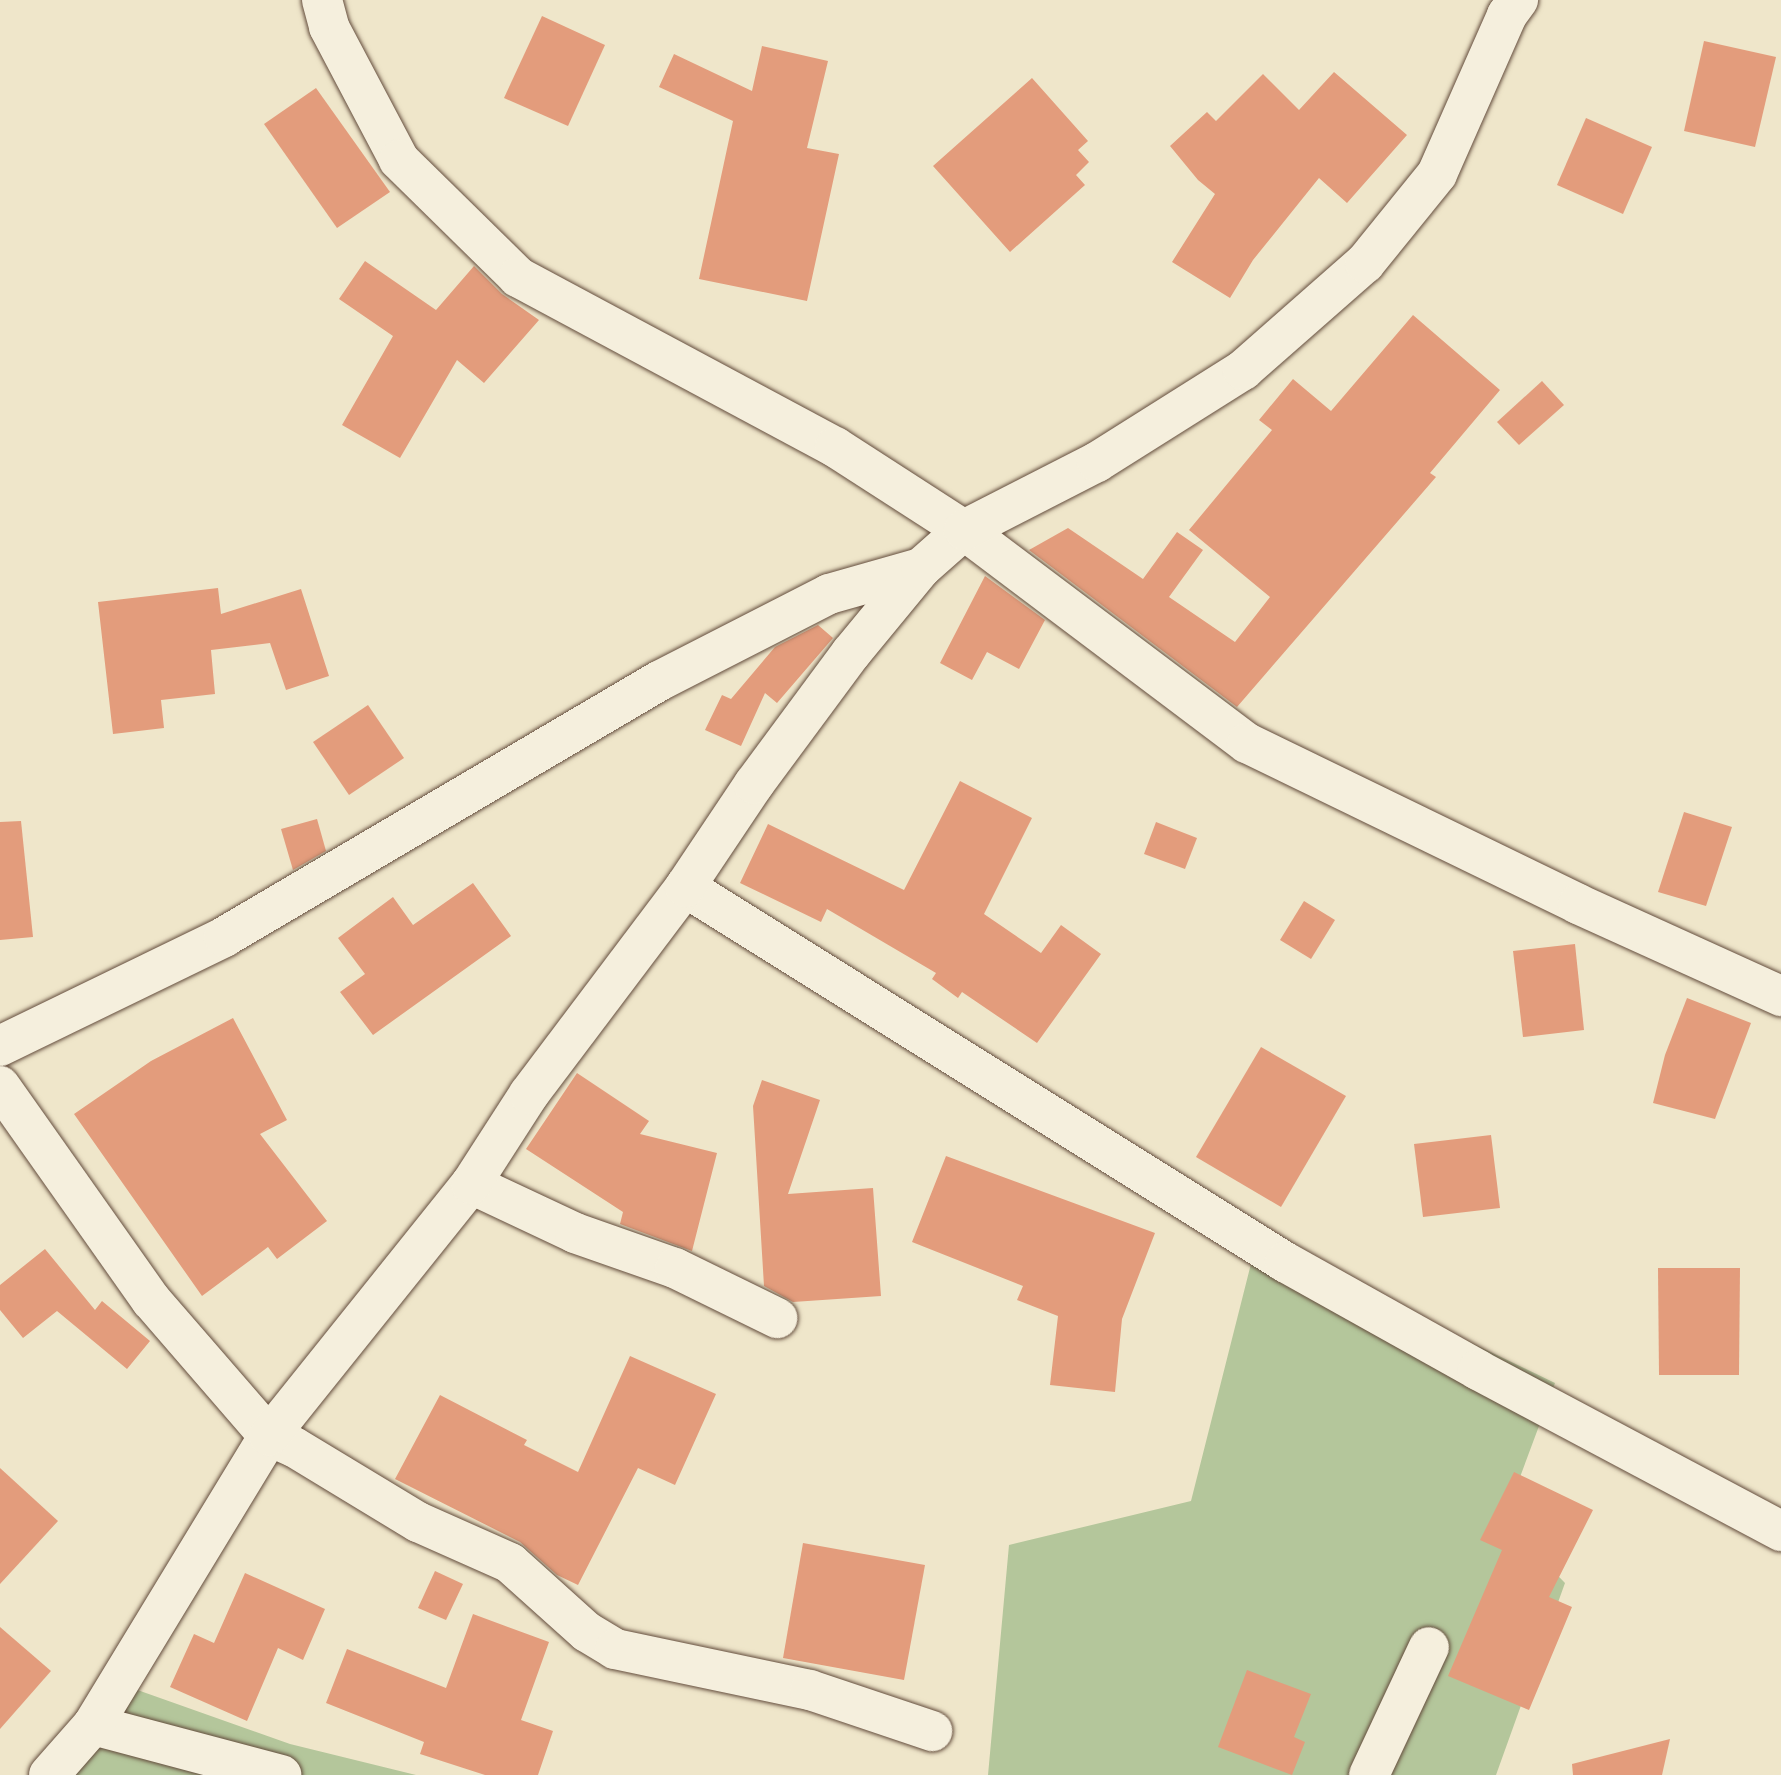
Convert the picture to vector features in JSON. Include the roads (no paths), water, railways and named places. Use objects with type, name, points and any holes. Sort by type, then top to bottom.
[{"type":"street","points":[[322,0],[329,27],[399,160],[518,277],[835,447],[964,530],[1247,743],[1578,904],[1781,996]]},
{"type":"street","points":[[49,1775],[93,1725],[269,1436],[471,1184],[529,1094],[685,887],[754,784],[851,653],[921,568],[964,530],[1097,462],[1243,370],[1365,263],[1437,174],[1507,15],[1518,0]]},
{"type":"street","points":[[0,1046],[224,937],[659,681],[829,594],[921,568]]},
{"type":"street","points":[[685,887],[1285,1262],[1478,1370],[1781,1531]]},
{"type":"street","points":[[0,1086],[151,1300],[269,1436],[294,1447],[418,1522],[510,1563],[587,1632],[615,1649],[810,1690],[932,1731]]},
{"type":"street","points":[[471,1184],[575,1233],[675,1268],[777,1318]]},
{"type":"street","points":[[1369,1775],[1429,1647]]},
{"type":"street","points":[[93,1725],[281,1775]]}]
